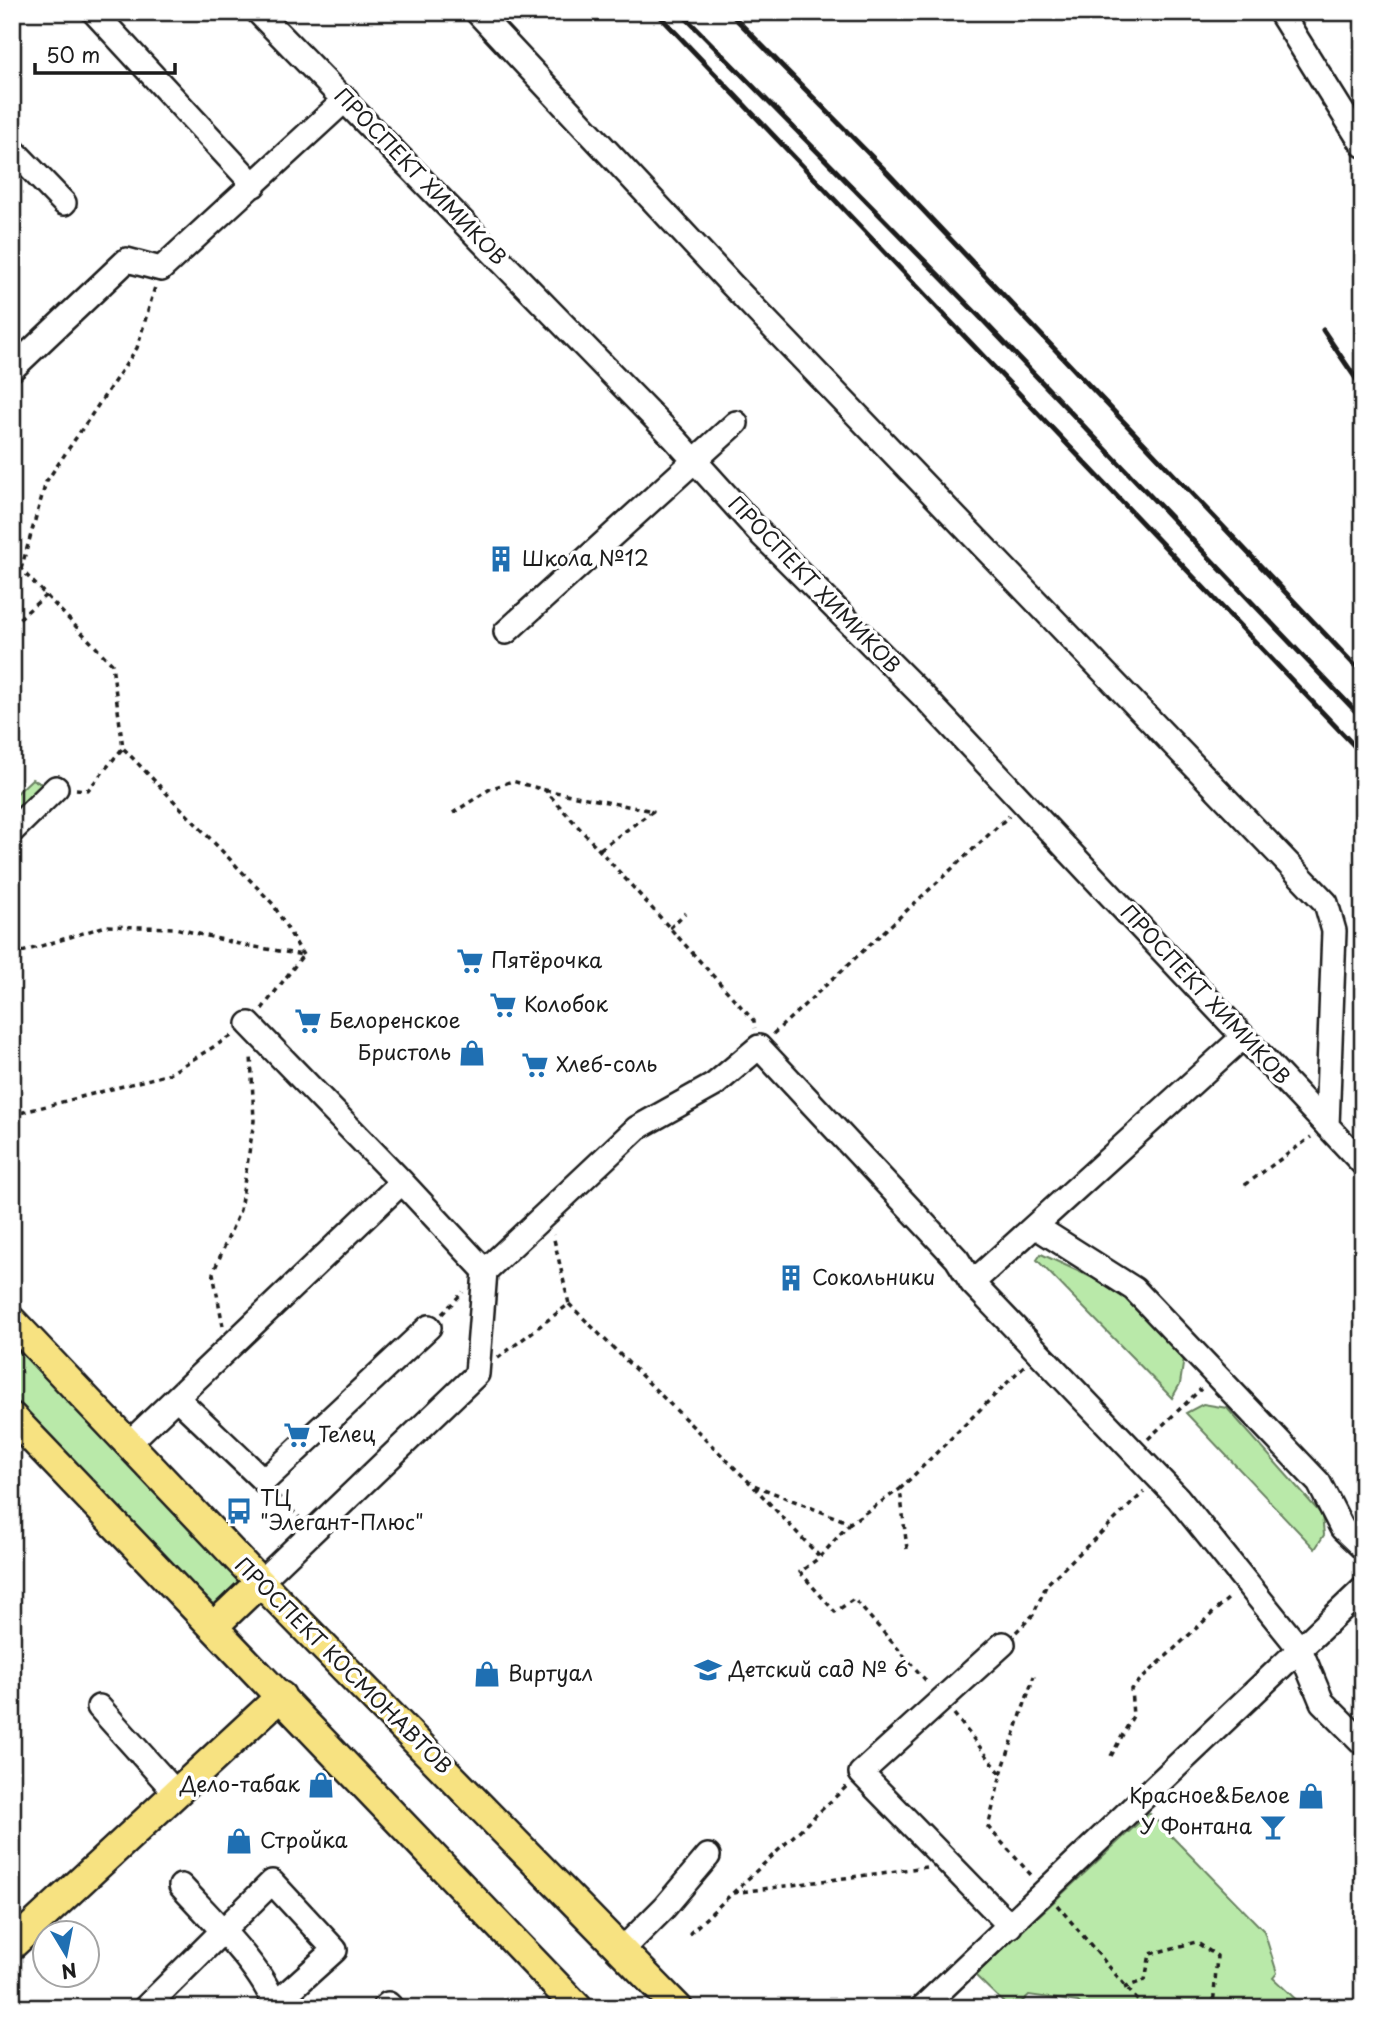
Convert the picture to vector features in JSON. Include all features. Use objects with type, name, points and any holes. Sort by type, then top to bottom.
[{"type":"main road","name":"ПРОСПЕКТ КОСМОНАВТОВ","points":[[12,1321],[127,1445],[678,2008]]},
{"type":"main road","points":[[12,1417],[578,2008]]},
{"type":"main road","points":[[214,1626],[260,1582]]},
{"type":"main road","points":[[12,1945],[281,1696]]},
{"type":"street","points":[[94,12],[254,185]]},
{"type":"street","name":"ПРОСПЕКТ ХИМИКОВ","points":[[258,12],[346,99],[696,462],[762,535],[927,699],[1363,1164]]},
{"type":"street","points":[[477,12],[732,285],[1326,903],[1334,931],[1327,1126]]},
{"type":"street","points":[[1280,12],[1363,145]]},
{"type":"street","points":[[12,369],[127,260],[161,269],[346,99]]},
{"type":"street","points":[[12,149],[64,203]]},
{"type":"street","points":[[506,632],[736,424]]},
{"type":"street","points":[[12,831],[56,789]]},
{"type":"street","points":[[250,1024],[485,1271]]},
{"type":"street","points":[[972,1283],[1243,1037]]},
{"type":"street","points":[[260,1582],[477,1374],[485,1271],[637,1128],[714,1085],[759,1047],[957,1259],[972,1283],[1159,1479],[1300,1649],[1322,1702],[1363,1743]]},
{"type":"street","points":[[127,1445],[402,1182]]},
{"type":"street","points":[[1035,1226],[1134,1289],[1319,1483],[1342,1528],[1363,1548]]},
{"type":"street","points":[[177,1398],[264,1482],[429,1327]]},
{"type":"street","points":[[922,2008],[1363,1589]]},
{"type":"street","points":[[1003,1644],[861,1773],[1010,1926]]},
{"type":"street","points":[[99,1707],[177,1794]]},
{"type":"street","points":[[622,1950],[664,1908],[708,1856]]},
{"type":"street","points":[[145,2008],[224,1932],[272,1882],[335,1950],[275,2006],[271,1993],[224,1932],[181,1886]]},
{"type":"street","points":[[384,2008],[388,2004],[392,2008]]},
{"type":"path","points":[[21,569],[46,482],[137,348],[161,269]]},
{"type":"path","points":[[12,560],[112,664],[123,748],[273,904],[303,956]]},
{"type":"path","points":[[12,625],[46,596]]},
{"type":"path","points":[[56,789],[88,790],[123,748]]},
{"type":"path","points":[[453,813],[490,789],[512,781],[653,811],[599,850]]},
{"type":"path","points":[[545,790],[754,1021],[759,1047]]},
{"type":"path","points":[[759,1047],[1024,802]]},
{"type":"path","points":[[670,928],[685,913]]},
{"type":"path","points":[[12,955],[106,926],[175,928],[303,956]]},
{"type":"path","points":[[12,1115],[169,1074],[250,1024],[303,956]]},
{"type":"path","points":[[229,1348],[217,1304],[214,1273],[240,1210],[254,1121],[250,1024]]},
{"type":"path","points":[[1245,1185],[1327,1126]]},
{"type":"path","points":[[548,1212],[569,1304],[751,1484],[820,1557]]},
{"type":"path","points":[[429,1327],[485,1271]]},
{"type":"path","points":[[477,1374],[569,1304]]},
{"type":"path","points":[[1001,1774],[942,1699],[854,1598],[835,1612],[800,1572],[820,1557],[850,1523],[900,1489],[1038,1352]]},
{"type":"path","points":[[1134,1452],[1215,1375]]},
{"type":"path","points":[[1003,1644],[1033,1615],[1047,1584],[1159,1479]]},
{"type":"path","points":[[264,1482],[312,1531]]},
{"type":"path","points":[[751,1484],[850,1523]]},
{"type":"path","points":[[900,1489],[908,1549]]},
{"type":"path","points":[[1111,1756],[1133,1716],[1131,1689],[1246,1582]]},
{"type":"path","points":[[1034,1676],[1001,1774],[988,1827],[1046,1891],[1144,2008]]},
{"type":"path","points":[[689,1934],[861,1773]]},
{"type":"path","points":[[733,1893],[949,1864]]},
{"type":"path","points":[[1125,1988],[1145,1979],[1150,1954],[1196,1942],[1217,1956],[1213,2008]]},
{"type":"green space","points":[[32,779],[44,785],[12,816],[12,798]]},
{"type":"green space","points":[[1041,1254],[1093,1278],[1126,1299],[1184,1358],[1180,1384],[1172,1398],[1037,1260]]},
{"type":"green space","points":[[12,1331],[239,1572],[241,1582],[219,1604],[206,1603],[12,1398]]},
{"type":"green space","points":[[1203,1404],[1227,1408],[1322,1515],[1324,1535],[1315,1549],[1186,1413]]},
{"type":"green space","points":[[1149,1813],[1264,1931],[1277,1973],[1273,1978],[1305,2008],[1084,2008],[1078,2002],[1029,1995],[1015,2008],[1009,2008],[975,1975]]},
{"type":"railway","points":[[656,12],[1363,755]]},
{"type":"railway","points":[[680,12],[977,314],[1363,719]]},
{"type":"railway","points":[[729,12],[883,168],[1363,674]]},
{"type":"railway","points":[[1323,330],[1363,389]]},
{"type":"place","name":"Школа №12","points":[[501,559]]},
{"type":"place","name":"Пятёрочка","points":[[470,961]]},
{"type":"place","name":"Колобок","points":[[503,1005]]},
{"type":"place","name":"Белоренское","points":[[308,1021]]},
{"type":"place","name":"Бристоль","points":[[472,1053]]},
{"type":"place","name":"Хлеб-соль","points":[[535,1065]]},
{"type":"place","name":"Сокольники","points":[[791,1278]]},
{"type":"place","name":"Телец","points":[[297,1435]]},
{"type":"place","name":"ТЦ \"Элегант-Плюс\"","points":[[239,1511]]},
{"type":"place","name":"Детский сад № 6","points":[[708,1670]]},
{"type":"place","name":"Виртуал","points":[[487,1674]]},
{"type":"place","name":"Дело-табак","points":[[321,1785]]},
{"type":"place","name":"Красное&Белое","points":[[1311,1796]]},
{"type":"place","name":"У Фонтана","points":[[1273,1827]]},
{"type":"place","name":"Стройка","points":[[239,1841]]}]
